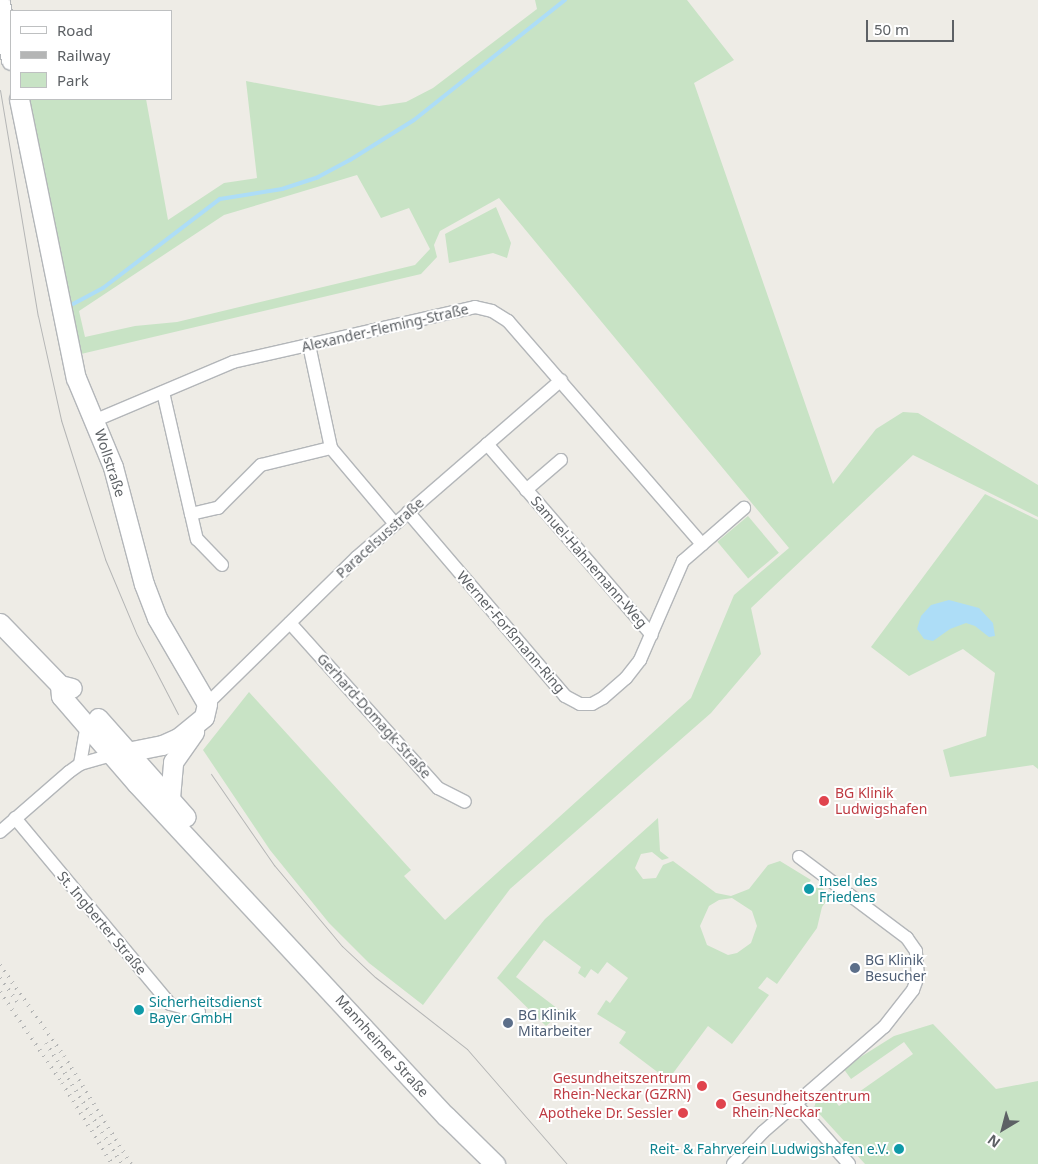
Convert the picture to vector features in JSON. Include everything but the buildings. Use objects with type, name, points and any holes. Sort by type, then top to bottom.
[{"type":"street","points":[[0,3],[10,55]]},
{"type":"street","name":"Wollstraße","points":[[19,100],[68,354],[96,420],[113,467],[144,584],[157,618],[206,710]]},
{"type":"street","name":"Alexander-Fleming-Straße","points":[[96,420],[233,362],[475,308],[492,311],[508,321],[702,544]]},
{"type":"street","points":[[309,346],[331,448],[395,524]]},
{"type":"street","name":"Paracelsusstraße","points":[[206,710],[290,623],[395,524],[561,380]]},
{"type":"street","points":[[162,392],[197,539],[222,564]]},
{"type":"street","name":"Samuel-Hahnemann-Weg","points":[[487,444],[652,635]]},
{"type":"street","points":[[191,514],[218,508],[261,465],[331,448]]},
{"type":"street","name":"Samuel-Hahnemann-Weg","points":[[526,490],[561,460]]},
{"type":"street","name":"Werner-Forßmann-Ring","points":[[408,512],[565,696],[580,704],[592,704],[603,698],[626,678],[640,660],[683,561],[744,508]]},
{"type":"street","name":"Mannheimer Straße","points":[[0,623],[60,685],[71,688],[120,753],[272,925],[446,1116],[495,1164]]},
{"type":"street","name":"Gerhard-Domagk-Straße","points":[[290,623],[438,788],[465,802]]},
{"type":"street","name":"Mannheimer Straße","points":[[60,685],[61,696],[87,725],[170,798],[257,899],[272,925]]},
{"type":"street","points":[[0,832],[80,764],[178,738],[206,710]]},
{"type":"street","points":[[170,798],[172,762],[206,710]]},
{"type":"street","points":[[80,764],[87,725]]},
{"type":"street","name":"St. Ingberter Straße","points":[[15,818],[170,1004],[199,1012]]},
{"type":"street","points":[[733,1164],[796,1104],[884,1027],[913,990],[919,964],[916,951],[907,938],[799,857]]},
{"type":"street","points":[[796,1104],[849,1164]]},
{"type":"green space","points":[[535,0],[687,0],[734,60],[694,83],[833,484],[876,429],[903,412],[918,413],[1038,485],[1038,517],[913,455],[751,608],[761,654],[711,713],[510,889],[423,1005],[369,963],[329,923],[270,850],[203,750],[249,692],[411,870],[404,876],[445,920],[691,698],[734,595],[789,548],[499,198],[440,231],[434,245],[437,257],[421,274],[81,354],[26,100],[146,100],[168,220],[224,183],[257,178],[246,81],[379,106],[406,102],[433,88],[537,9]],"holes":[[[357,175],[381,218],[409,208],[430,249],[415,265],[177,322],[135,326],[85,337],[79,311],[224,215]]]},
{"type":"green space","points":[[496,207],[511,243],[507,258],[493,253],[449,263],[445,234]]},
{"type":"green space","points":[[985,494],[1038,520],[1038,769],[1033,765],[950,777],[943,750],[986,736],[995,673],[963,649],[909,676],[871,647]]},
{"type":"green space","points":[[748,516],[779,553],[748,578],[717,542]]},
{"type":"green space","points":[[658,818],[660,851],[669,858],[662,860],[652,852],[641,854],[635,868],[643,879],[656,878],[663,865],[673,861],[716,893],[731,896],[749,889],[768,865],[780,861],[811,880],[806,886],[810,893],[819,886],[831,895],[822,907],[817,928],[777,984],[767,977],[758,988],[769,995],[732,1044],[708,1026],[668,1080],[619,1043],[626,1032],[597,1014],[606,1000],[610,1003],[628,978],[607,962],[598,974],[591,969],[585,978],[578,973],[581,967],[544,940],[516,977],[562,1012],[546,1026],[497,978],[545,919]],"holes":[[[732,898],[752,911],[757,926],[751,943],[737,953],[728,955],[707,945],[700,926],[709,906],[719,900]]]},
{"type":"green space","points":[[933,1024],[996,1089],[1038,1081],[1038,1164],[865,1164],[814,1108],[817,1098],[827,1091],[839,1106],[913,1054],[904,1042],[851,1079],[843,1068],[894,1036]]},
{"type":"water","points":[[949,600],[979,608],[993,623],[995,636],[989,637],[975,626],[966,623],[950,629],[933,641],[924,639],[917,629],[921,616],[931,605]]},
{"type":"waterway","points":[[73,304],[103,288],[220,199],[282,189],[318,177],[350,160],[414,120],[565,0]]},
{"type":"tram line","points":[[0,90],[38,316],[61,420],[105,559],[137,635],[178,714]]},
{"type":"tram line","points":[[211,774],[274,865],[342,946],[375,977],[467,1049],[567,1164]]},
{"type":"railway","points":[[0,965],[64,1056],[131,1164]]},
{"type":"railway","points":[[0,978],[19,1004]]},
{"type":"railway","points":[[0,992],[62,1083],[112,1164]]},
{"type":"railway","points":[[46,1043],[122,1164]]},
{"type":"place","name":"BG Klinik Ludwigshafen","points":[[824,801]]},
{"type":"place","name":"Insel des Friedens","points":[[809,889]]},
{"type":"place","name":"BG Klinik Besucher","points":[[855,968]]},
{"type":"place","name":"Sicherheitsdienst Bayer GmbH","points":[[139,1010]]},
{"type":"place","name":"BG Klinik Mitarbeiter","points":[[508,1023]]},
{"type":"place","name":"Gesundheitszentrum Rhein-Neckar (GZRN)","points":[[702,1086]]},
{"type":"place","name":"Gesundheitszentrum Rhein-Neckar","points":[[721,1104]]},
{"type":"place","name":"Apotheke Dr. Sessler","points":[[683,1113]]},
{"type":"place","name":"Reit- & Fahrverein Ludwigshafen e.V.","points":[[899,1149]]}]
